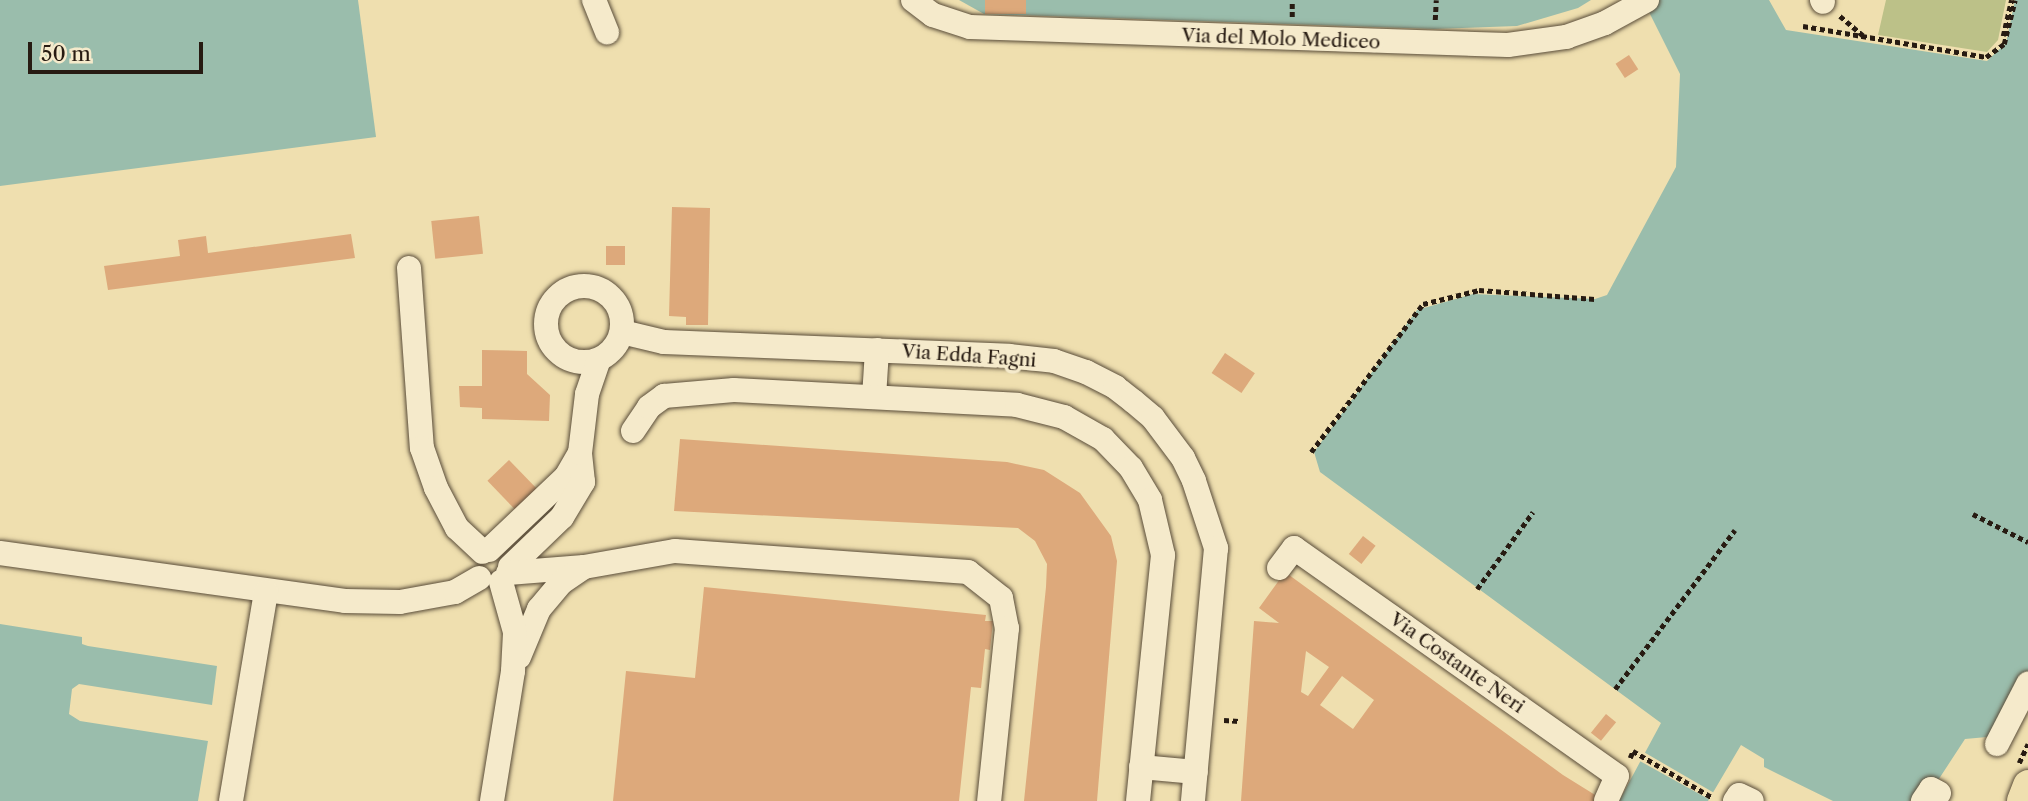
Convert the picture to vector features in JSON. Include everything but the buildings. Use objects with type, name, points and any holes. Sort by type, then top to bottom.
[{"type":"street","points":[[594,0],[607,33]]},
{"type":"street","name":"Via del Molo Mediceo","points":[[913,0],[933,15],[970,27],[1449,45],[1542,42],[1566,37],[1616,17],[1647,0]]},
{"type":"street","points":[[409,268],[422,448],[436,488],[457,528],[486,551]]},
{"type":"street","points":[[572,361],[599,360],[614,349],[622,332],[618,306],[605,292],[588,286],[562,294],[550,308],[548,335],[556,351],[572,361],[587,394]]},
{"type":"street","name":"Via Edda Fagni","points":[[622,332],[663,342],[1009,356],[1054,361],[1086,372],[1115,387],[1153,418],[1171,439],[1194,481],[1216,548],[1193,801]]},
{"type":"street","points":[[874,397],[877,350]]},
{"type":"street","points":[[499,575],[562,517],[583,482],[580,453],[587,394],[599,360]]},
{"type":"street","points":[[633,431],[649,407],[664,396],[734,390],[1017,405],[1043,411],[1087,428],[1103,439],[1131,468],[1150,500],[1163,555],[1138,801]]},
{"type":"street","points":[[499,575],[474,567],[486,551],[566,477],[580,453]]},
{"type":"street","name":"Via Costante Neri","points":[[1279,568],[1294,548],[1617,776],[1606,801]]},
{"type":"street","points":[[0,553],[266,592],[345,600],[401,602],[455,592],[499,575],[584,567],[675,551],[968,572],[1001,598],[1007,628],[989,801]]},
{"type":"street","points":[[513,671],[539,609],[562,582],[584,567]]},
{"type":"street","points":[[492,801],[513,671],[515,632],[499,575]]},
{"type":"street","points":[[231,801],[266,592]]},
{"type":"street","points":[[1997,744],[2028,684]]},
{"type":"street","points":[[1141,768],[1196,772]]},
{"type":"street","points":[[1735,801],[1739,795],[1752,801]]},
{"type":"path","points":[[1434,29],[1436,0]]},
{"type":"path","points":[[1823,1],[1864,36],[1986,57],[2002,41],[2013,0]]},
{"type":"path","points":[[1803,26],[1986,57],[2004,44],[2013,0]]},
{"type":"path","points":[[1311,452],[1423,304],[1479,290],[1595,299]]},
{"type":"path","points":[[1477,589],[1533,512]]},
{"type":"path","points":[[1973,514],[2028,542]]},
{"type":"path","points":[[1615,689],[1735,530]]},
{"type":"path","points":[[1629,759],[1633,751],[1717,801]]},
{"type":"green space","points":[[1886,0],[2006,0],[1998,40],[1987,52],[1878,35]]},
{"type":"shaded area","points":[[0,0],[358,0],[376,137],[0,186]]},
{"type":"shaded area","points":[[959,0],[1591,0],[1578,8],[1517,26],[1434,29],[984,14]]},
{"type":"shaded area","points":[[1643,0],[1769,0],[1786,30],[1987,61],[2006,43],[2015,0],[2028,0],[2028,681],[1998,736],[1965,739],[1933,788],[1916,791],[1910,801],[1833,801],[1764,767],[1764,759],[1741,745],[1708,801],[1619,801],[1661,723],[1320,472],[1314,452],[1417,310],[1473,294],[1595,299],[1607,295],[1676,167],[1680,74]]},
{"type":"shaded area","points":[[0,624],[82,637],[82,644],[88,646],[217,666],[212,705],[79,684],[72,689],[69,714],[80,721],[208,741],[198,801],[0,801]]},
{"type":"pier","points":[[1642,751],[1716,794],[1712,801],[1638,760]]}]
